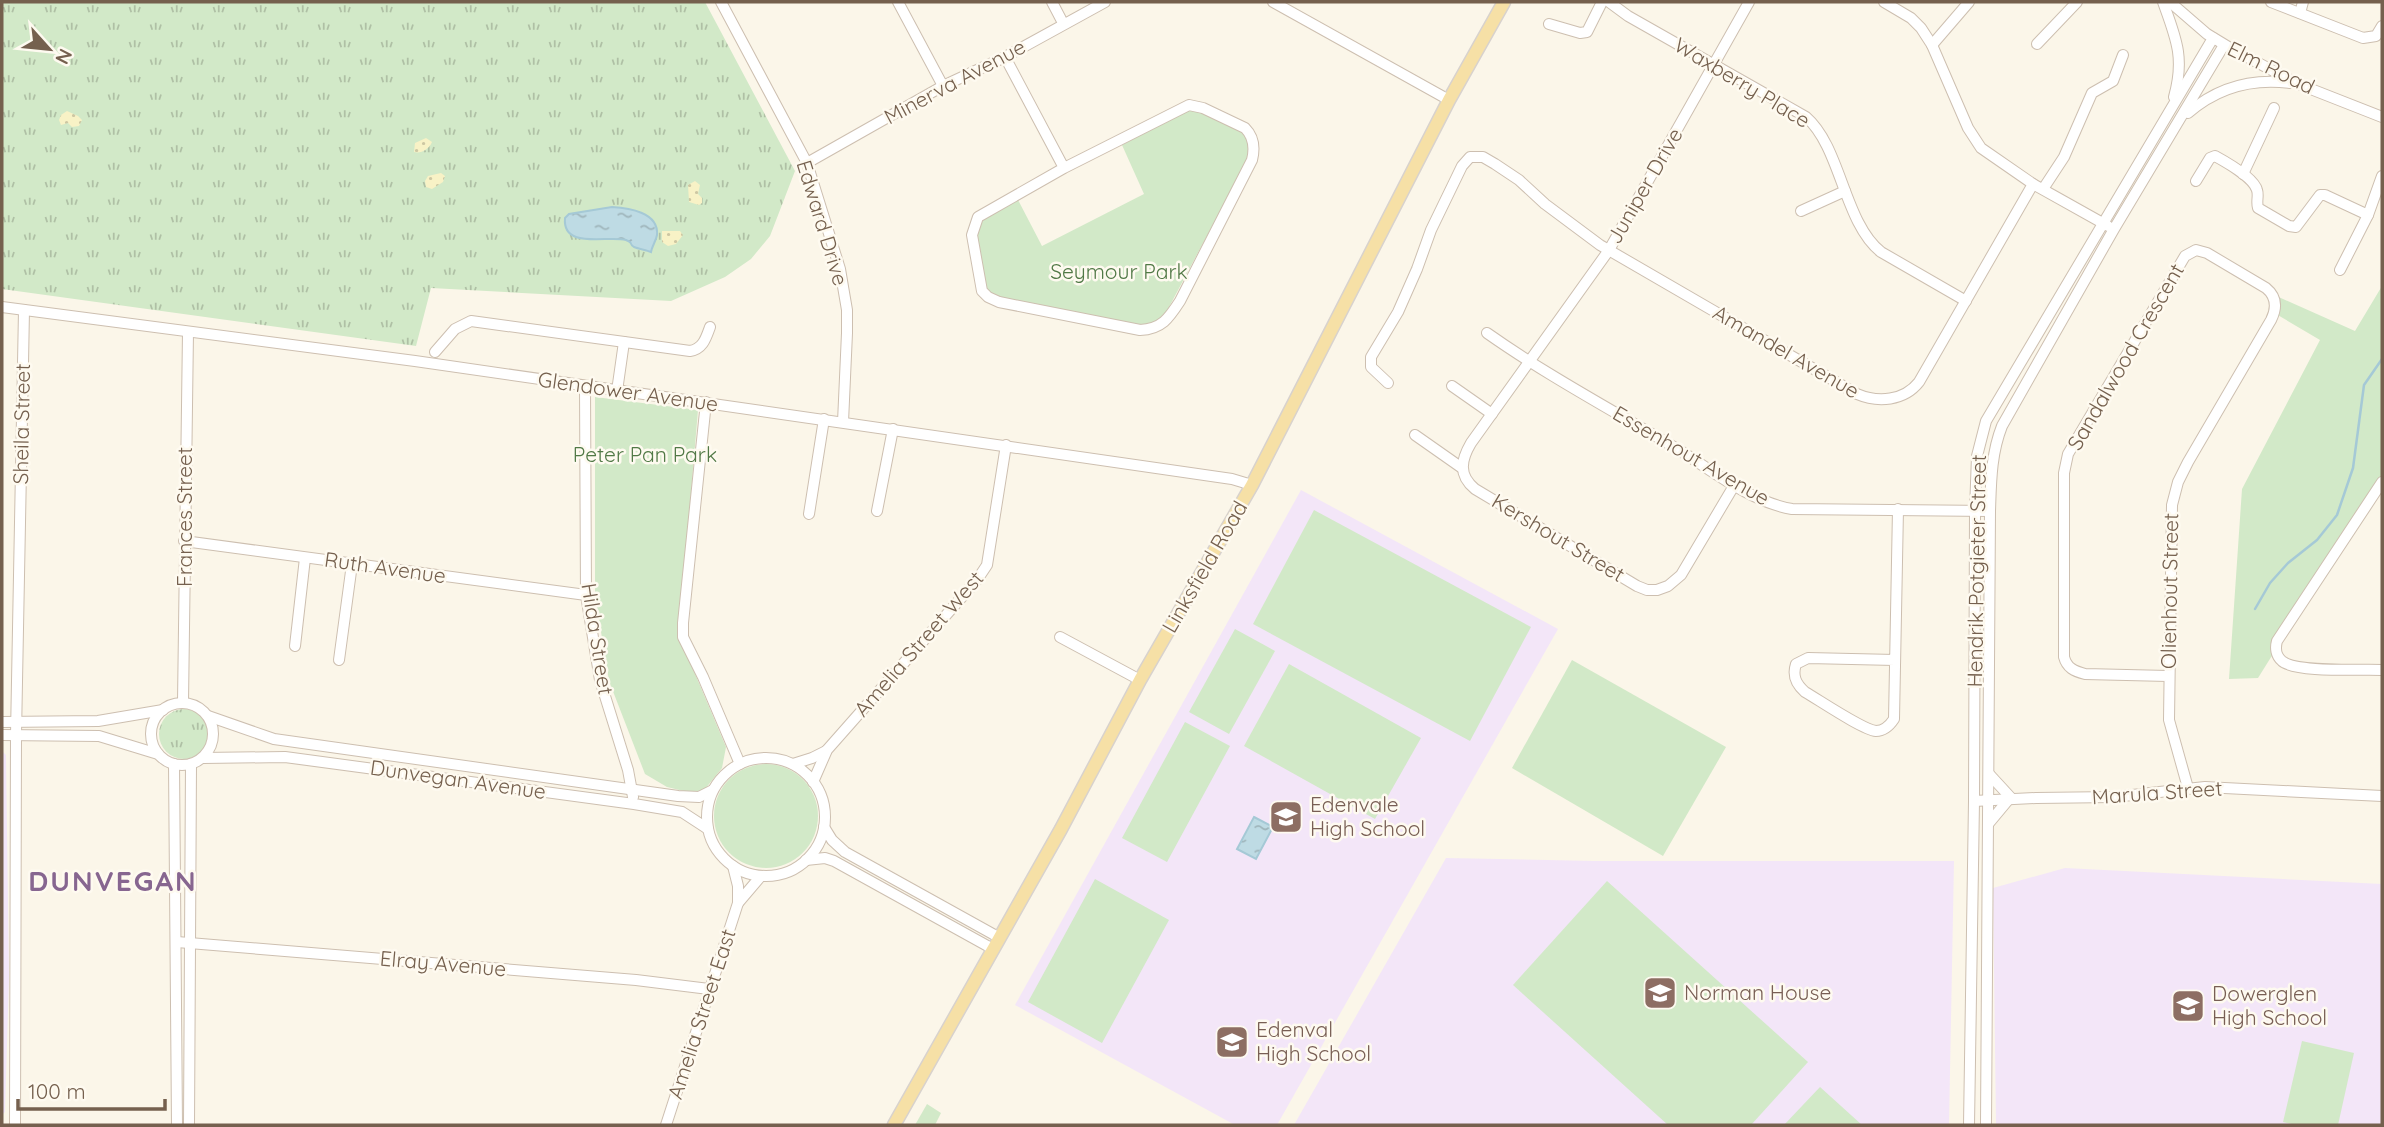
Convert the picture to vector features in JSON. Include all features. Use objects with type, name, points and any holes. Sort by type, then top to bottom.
[{"type":"main road","name":"Linksfield Road","points":[[894,1125],[997,944],[1140,680],[1252,485],[1448,100],[1504,2]]},
{"type":"street","name":"Edward Drive","points":[[721,2],[807,163],[844,287],[847,333],[843,422]]},
{"type":"street","points":[[898,2],[943,86]]},
{"type":"street","points":[[1052,2],[1063,23]]},
{"type":"street","name":"Minerva Avenue","points":[[807,163],[943,86],[1006,57],[1105,2]]},
{"type":"street","points":[[1273,2],[1448,100]]},
{"type":"street","points":[[1549,24],[1587,33],[1602,2]]},
{"type":"street","name":"Waxberry Place","points":[[1609,2],[1628,16],[1812,122],[1821,133],[1844,191],[1872,245],[1966,301]]},
{"type":"street","name":"Juniper Drive","points":[[1530,363],[1609,250],[1749,2]]},
{"type":"street","points":[[1932,45],[1969,2]]},
{"type":"street","points":[[2037,44],[2077,2]]},
{"type":"street","points":[[2163,2],[2180,55],[2178,83],[2167,117]]},
{"type":"street","name":"Elm Road","points":[[2170,2],[2224,45],[2298,84],[2382,118]]},
{"type":"street","points":[[2271,2],[2363,38],[2376,36],[2382,26]]},
{"type":"street","points":[[2300,13],[2303,2]]},
{"type":"street","points":[[1887,3],[1917,24],[1932,45],[1968,128],[1981,148],[2038,186],[2114,229]]},
{"type":"street","name":"Hendrik Potgieter Street","points":[[1969,1125],[1977,456],[1986,421],[2213,38]]},
{"type":"street","name":"Hendrik Potgieter Street","points":[[1986,1125],[1992,459],[2002,426],[2114,229],[2224,45]]},
{"type":"street","name":"Amandel Avenue","points":[[1388,383],[1371,367],[1371,357],[1398,312],[1431,230],[1466,160],[1475,156],[1490,161],[1519,180],[1535,196],[1609,250],[1857,394],[1873,400],[1900,396],[1915,387],[2038,186],[2064,157],[2088,99],[2096,89],[2113,81],[2123,55]]},
{"type":"street","points":[[1006,57],[1065,168]]},
{"type":"street","points":[[2181,118],[2220,91],[2235,86],[2262,81],[2298,84]]},
{"type":"street","points":[[1189,105],[1203,108],[1245,128],[1254,145],[1252,160],[1180,300],[1168,319],[1152,329],[1132,328],[999,302],[988,297],[982,290],[972,234],[978,217],[1065,168],[1189,105]]},
{"type":"street","points":[[2243,174],[2274,108]]},
{"type":"street","points":[[2196,181],[2211,156],[2217,157],[2243,174],[2256,188],[2258,208],[2292,227],[2301,222],[2320,194],[2368,215]]},
{"type":"street","points":[[2340,270],[2368,215],[2382,176]]},
{"type":"street","points":[[1801,211],[1844,191]]},
{"type":"street","name":"Sandalwood Crescent","points":[[2168,676],[2085,674],[2072,670],[2063,657],[2063,490],[2066,462],[2108,384],[2189,252],[2196,250],[2207,253],[2272,294]]},
{"type":"street","name":"Olienhout Street","points":[[2188,788],[2169,727],[2171,519],[2174,494],[2188,462],[2274,315],[2276,304],[2272,294]]},
{"type":"street","name":"Glendower Avenue","points":[[2,306],[706,402],[1231,479],[1252,485]]},
{"type":"street","name":"Sheila Street","points":[[15,1125],[16,722],[24,310]]},
{"type":"street","points":[[435,352],[455,329],[471,321],[694,350],[703,343],[710,327]]},
{"type":"street","name":"Frances Street","points":[[183,702],[188,332]]},
{"type":"street","name":"Essenhout Avenue","points":[[1487,333],[1530,363],[1769,502],[1792,509],[1990,511]]},
{"type":"street","points":[[617,391],[624,342]]},
{"type":"street","points":[[1415,435],[1462,468],[1467,450],[1530,363]]},
{"type":"street","name":"Hilda Street","points":[[585,386],[586,595],[600,680],[628,770],[634,804]]},
{"type":"street","points":[[1452,386],[1492,414]]},
{"type":"street","points":[[706,402],[683,637],[740,764]]},
{"type":"street","points":[[809,514],[824,419]]},
{"type":"street","points":[[877,511],[893,429]]},
{"type":"street","name":"Amelia Street West","points":[[813,782],[827,750],[984,570],[989,558],[1006,445]]},
{"type":"street","name":"Kershout Street","points":[[1462,468],[1465,479],[1475,489],[1647,590],[1668,586],[1681,575],[1735,484]]},
{"type":"street","points":[[2382,482],[2277,640],[2276,647],[2278,658],[2296,668],[2382,670]]},
{"type":"street","points":[[1895,660],[1808,658],[1796,664],[1794,676],[1805,692],[1871,729],[1880,731],[1890,726],[1896,711],[1898,509]]},
{"type":"street","name":"Ruth Avenue","points":[[184,541],[586,595]]},
{"type":"street","points":[[295,646],[305,558]]},
{"type":"street","points":[[339,660],[352,564]]},
{"type":"street","points":[[1060,637],[1140,680]]},
{"type":"street","points":[[2,735],[99,736],[158,754],[174,764],[191,764],[203,758],[212,743],[214,733],[208,716],[202,709],[183,702],[169,705],[156,717],[152,726],[153,746],[158,754]]},
{"type":"street","points":[[2,722],[98,721],[163,710]]},
{"type":"street","name":"Dunvegan Avenue","points":[[208,716],[274,739],[694,798],[713,790]]},
{"type":"street","points":[[98,721],[99,736]]},
{"type":"street","points":[[270,755],[274,739]]},
{"type":"street","points":[[342,765],[345,749]]},
{"type":"street","name":"Amelia Street West","points":[[793,764],[827,750]]},
{"type":"street","name":"Dunvegan Avenue","points":[[203,758],[270,755],[634,804],[682,812],[708,829]]},
{"type":"street","points":[[773,758],[793,764],[813,782],[823,803],[824,827],[816,848],[796,868],[779,875],[761,876],[744,872],[719,854],[711,840],[707,807],[713,790],[724,775],[740,764],[773,758]]},
{"type":"street","points":[[421,775],[424,760]]},
{"type":"street","points":[[174,764],[177,1125]]},
{"type":"street","points":[[189,1125],[191,764]]},
{"type":"street","points":[[492,785],[494,770]]},
{"type":"street","points":[[1989,774],[2010,799],[1989,823]]},
{"type":"street","name":"Marula Street","points":[[1974,801],[2114,797],[2188,788],[2382,796]]},
{"type":"street","points":[[824,827],[841,849],[997,944]]},
{"type":"street","points":[[806,860],[825,858],[901,899],[997,944]]},
{"type":"street","name":"Amelia Street East","points":[[666,1125],[738,903],[738,886],[733,866]]},
{"type":"street","name":"Amelia Street East","points":[[738,903],[761,876]]},
{"type":"street","points":[[901,899],[907,887]]},
{"type":"street","name":"Elray Avenue","points":[[177,942],[636,980],[709,989]]},
{"type":"shaded area","name":"Edenvale High School","points":[[1301,490],[1558,629],[1277,1125],[1235,1125],[1015,1005]]},
{"type":"shaded area","points":[[2,751],[6,755],[9,977],[5,1112],[2,1115]]},
{"type":"shaded area","name":"Norman House","points":[[1446,858],[1594,861],[1954,861],[1949,1125],[1294,1125]]},
{"type":"shaded area","name":"Dowerglen High School","points":[[2065,868],[2382,884],[2382,1125],[1996,1125],[1993,888]]},
{"type":"green space","points":[[2,2],[705,2],[795,171],[770,236],[751,259],[725,277],[671,301],[431,288],[416,346],[2,289]]},
{"type":"green space","name":"Seymour Park","points":[[1189,109],[1209,115],[1248,135],[1251,153],[1160,324],[1136,335],[996,305],[977,283],[968,233],[978,214],[1015,194],[1042,246],[1144,194],[1122,145]]},
{"type":"green space","points":[[2382,286],[2382,480],[2258,678],[2229,679],[2242,489],[2320,340],[2276,314],[2272,294],[2355,331]]},
{"type":"green space","name":"Peter Pan Park","points":[[595,397],[698,410],[679,636],[726,747],[722,768],[705,789],[692,793],[667,787],[645,774],[609,681],[595,595]]},
{"type":"green space","points":[[1314,510],[1531,627],[1470,741],[1253,624]]},
{"type":"green space","points":[[1235,629],[1275,651],[1229,734],[1189,712]]},
{"type":"green space","points":[[1572,660],[1726,747],[1663,856],[1512,768]]},
{"type":"green space","points":[[1289,664],[1421,738],[1375,819],[1244,746]]},
{"type":"green space","points":[[184,709],[202,716],[209,734],[202,752],[184,759],[166,752],[159,734],[166,716]]},
{"type":"green space","points":[[1185,722],[1230,746],[1167,862],[1122,838]]},
{"type":"green space","points":[[766,764],[786,768],[803,779],[814,796],[818,816],[814,836],[803,853],[786,864],[766,868],[746,864],[729,853],[718,836],[714,816],[718,796],[729,779],[746,768]]},
{"type":"green space","points":[[1095,879],[1169,920],[1102,1043],[1028,1002]]},
{"type":"green space","points":[[1607,881],[1808,1062],[1751,1125],[1668,1125],[1513,985]]},
{"type":"green space","points":[[2302,1041],[2354,1053],[2338,1125],[2296,1125],[2283,1122]]},
{"type":"green space","points":[[1820,1087],[1862,1125],[1784,1125]]},
{"type":"green space","points":[[927,1104],[941,1113],[935,1125],[915,1125]]},
{"type":"sand","points":[[67,111],[82,120],[79,126],[72,127],[68,123],[61,125],[61,115]]},
{"type":"sand","points":[[426,138],[432,142],[429,147],[422,152],[414,152],[415,143]]},
{"type":"sand","points":[[441,173],[445,176],[443,182],[432,189],[426,187],[428,176]]},
{"type":"sand","points":[[695,181],[700,185],[698,194],[702,203],[699,205],[689,202],[688,185]]},
{"type":"sand","points":[[662,231],[680,231],[683,235],[676,244],[668,246],[662,242]]},
{"type":"water","points":[[612,207],[641,213],[653,221],[657,235],[651,252],[634,247],[626,240],[578,238],[566,228],[565,218],[569,214]]},
{"type":"water","points":[[1254,817],[1273,827],[1256,859],[1237,849]]},
{"type":"waterway","points":[[2255,609],[2270,583],[2288,563],[2317,540],[2337,515],[2353,468],[2364,385],[2382,359]]},
{"type":"place","name":"Edenvale High School","points":[[1286,817]]},
{"type":"place","name":"Norman House","points":[[1660,993]]},
{"type":"place","name":"Dowerglen High School","points":[[2188,1006]]},
{"type":"place","name":"Edenval High School","points":[[1232,1042]]},
{"type":"district","name":"DUNVEGAN","points":[[113,881]]}]
